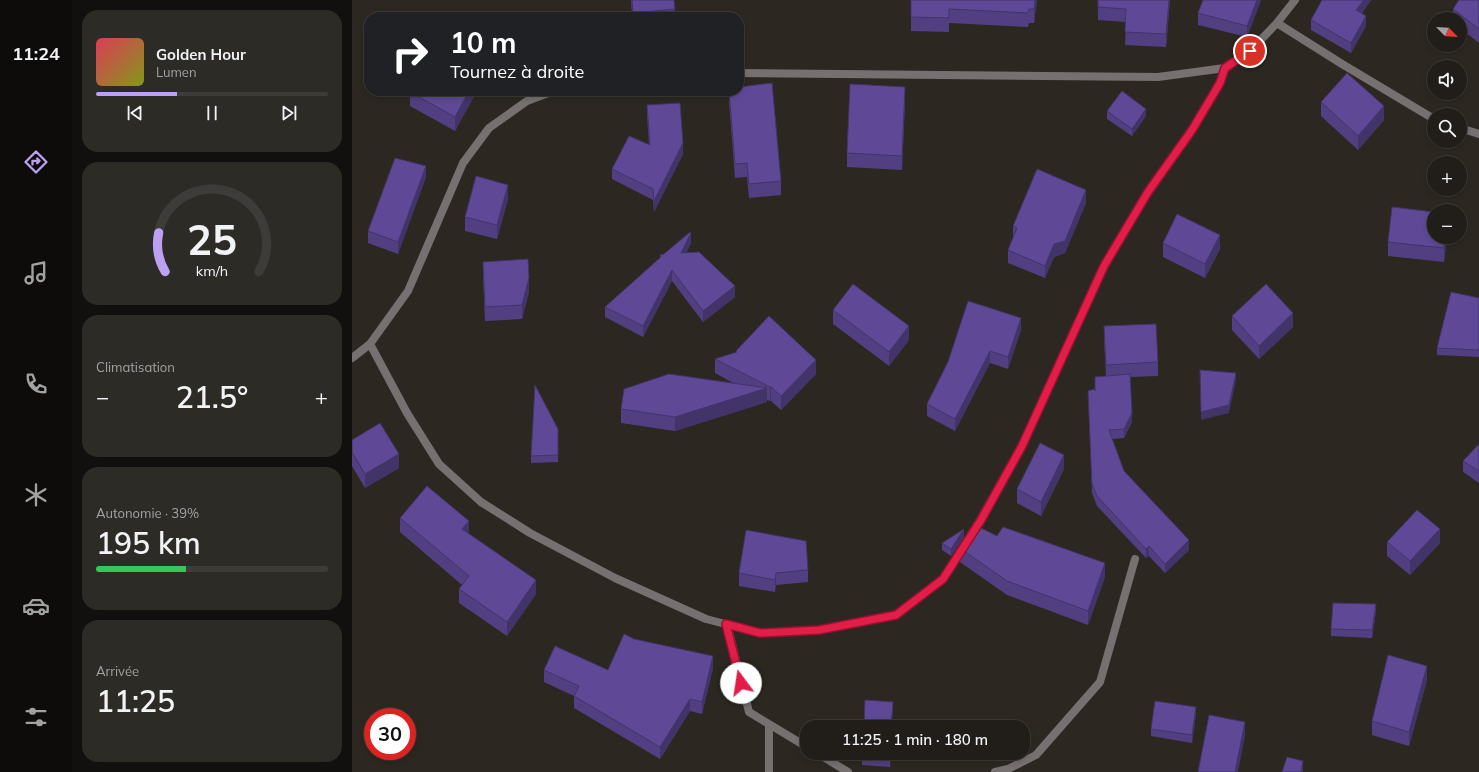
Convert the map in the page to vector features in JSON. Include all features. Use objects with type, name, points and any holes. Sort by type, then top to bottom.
[{"type":"street","points":[[744,73],[1158,76],[1225,68],[1250,51],[1277,23],[1295,0]]},
{"type":"street","points":[[1277,23],[1427,115]]},
{"type":"street","points":[[370,344],[407,413],[439,464],[481,502],[530,533],[615,578],[706,619],[760,633],[819,630],[896,615],[943,579],[981,520],[1022,446],[1104,266],[1148,192],[1196,124],[1220,83],[1225,68]]},
{"type":"street","points":[[352,358],[370,344],[408,291],[463,163],[489,128],[527,101],[540,96]]},
{"type":"street","points":[[1467,130],[1479,134]]},
{"type":"street","points":[[995,772],[1008,769],[1036,755],[1100,682],[1136,560]]},
{"type":"street","points":[[726,624],[749,712],[800,743]]},
{"type":"street","points":[[769,724],[769,772]]},
{"type":"street","points":[[828,760],[848,772]]},
{"type":"building","points":[[632,0],[674,0],[675,9],[633,12]]},
{"type":"building","points":[[911,0],[1035,0],[1034,9],[1029,9],[1028,13],[949,9],[949,18],[911,17]]},
{"type":"building","points":[[1098,0],[1169,0],[1166,34],[1125,32],[1126,9],[1098,7]]},
{"type":"building","points":[[1203,0],[1257,0],[1247,26],[1198,13]]},
{"type":"building","points":[[1322,0],[1364,0],[1356,10],[1366,16],[1351,43],[1311,20]]},
{"type":"building","points":[[1459,0],[1479,0],[1479,29],[1467,20],[1467,12],[1457,12],[1453,9]]},
{"type":"building","points":[[1347,73],[1384,106],[1358,136],[1321,102]]},
{"type":"building","points":[[772,83],[781,181],[749,184],[747,163],[735,164],[729,96],[744,96],[744,86]]},
{"type":"building","points":[[850,84],[905,87],[902,156],[847,153]]},
{"type":"building","points":[[1122,91],[1146,109],[1132,129],[1107,111]]},
{"type":"building","points":[[417,96],[466,96],[455,117]]},
{"type":"building","points":[[680,103],[683,143],[654,201],[653,189],[612,169],[629,136],[650,145],[647,105]]},
{"type":"building","points":[[395,158],[426,166],[398,242],[368,231]]},
{"type":"building","points":[[1037,169],[1086,190],[1065,241],[1054,244],[1045,266],[1008,250],[1017,228],[1013,226]]},
{"type":"building","points":[[476,176],[508,185],[497,225],[465,217]]},
{"type":"building","points":[[1392,207],[1427,211],[1427,244],[1444,244],[1444,248],[1388,242]]},
{"type":"building","points":[[1177,214],[1220,235],[1205,264],[1163,243]]},
{"type":"building","points":[[690,232],[691,233],[681,253],[699,252],[735,286],[703,311],[672,270],[643,326],[605,307],[661,257],[660,255],[664,254]]},
{"type":"building","points":[[528,259],[529,278],[522,305],[485,307],[483,262]]},
{"type":"building","points":[[853,284],[909,326],[889,352],[833,310]]},
{"type":"building","points":[[1266,284],[1293,313],[1259,346],[1232,316]]},
{"type":"building","points":[[1451,292],[1479,298],[1479,350],[1437,348]]},
{"type":"building","points":[[968,301],[1021,318],[1008,357],[990,351],[955,419],[927,404],[948,362]]},
{"type":"building","points":[[769,316],[816,360],[781,396],[771,387],[715,359],[737,352],[736,351]]},
{"type":"building","points":[[1156,324],[1158,362],[1106,365],[1104,326]]},
{"type":"building","points":[[1200,370],[1236,373],[1229,405],[1201,412]]},
{"type":"building","points":[[669,374],[767,388],[675,417],[621,409],[624,389]]},
{"type":"building","points":[[1130,374],[1132,413],[1124,429],[1109,430],[1124,471],[1189,540],[1165,564],[1149,546],[1146,549],[1097,496],[1092,484],[1088,391],[1094,389],[1095,391],[1095,377]]},
{"type":"building","points":[[535,385],[558,429],[558,455],[531,456]]},
{"type":"building","points":[[380,423],[399,454],[365,474],[352,452],[352,440]]},
{"type":"building","points":[[1040,443],[1064,455],[1041,502],[1017,489]]},
{"type":"building","points":[[1479,444],[1479,471],[1463,461]]},
{"type":"building","points":[[427,486],[469,521],[462,529],[536,580],[507,622],[459,589],[469,576],[400,518]]},
{"type":"building","points":[[1417,510],[1440,529],[1410,561],[1387,542]]},
{"type":"building","points":[[975,525],[997,536],[1003,527],[1105,563],[1088,611],[1007,581],[960,548]]},
{"type":"building","points":[[964,529],[951,549],[942,543]]},
{"type":"building","points":[[746,530],[806,541],[808,570],[776,573],[775,580],[739,573]]},
{"type":"building","points":[[1333,603],[1376,604],[1372,630],[1331,629]]},
{"type":"building","points":[[624,634],[634,639],[713,656],[702,702],[690,699],[660,747],[574,696],[579,686],[544,670],[555,646],[608,670]]},
{"type":"building","points":[[1388,655],[1427,666],[1409,732],[1372,721]]},
{"type":"building","points":[[865,700],[893,702],[892,720],[864,720]]},
{"type":"building","points":[[1155,701],[1196,707],[1192,735],[1151,729]]},
{"type":"building","points":[[1209,715],[1245,722],[1235,772],[1198,772]]},
{"type":"building","points":[[1287,757],[1303,761],[1301,772],[1282,772]]},
{"type":"route","points":[[741,683],[726,624],[760,633],[819,630],[896,615],[943,579],[981,520],[1022,446],[1104,266],[1148,192],[1192,130],[1220,83],[1225,68],[1250,51]]}]
